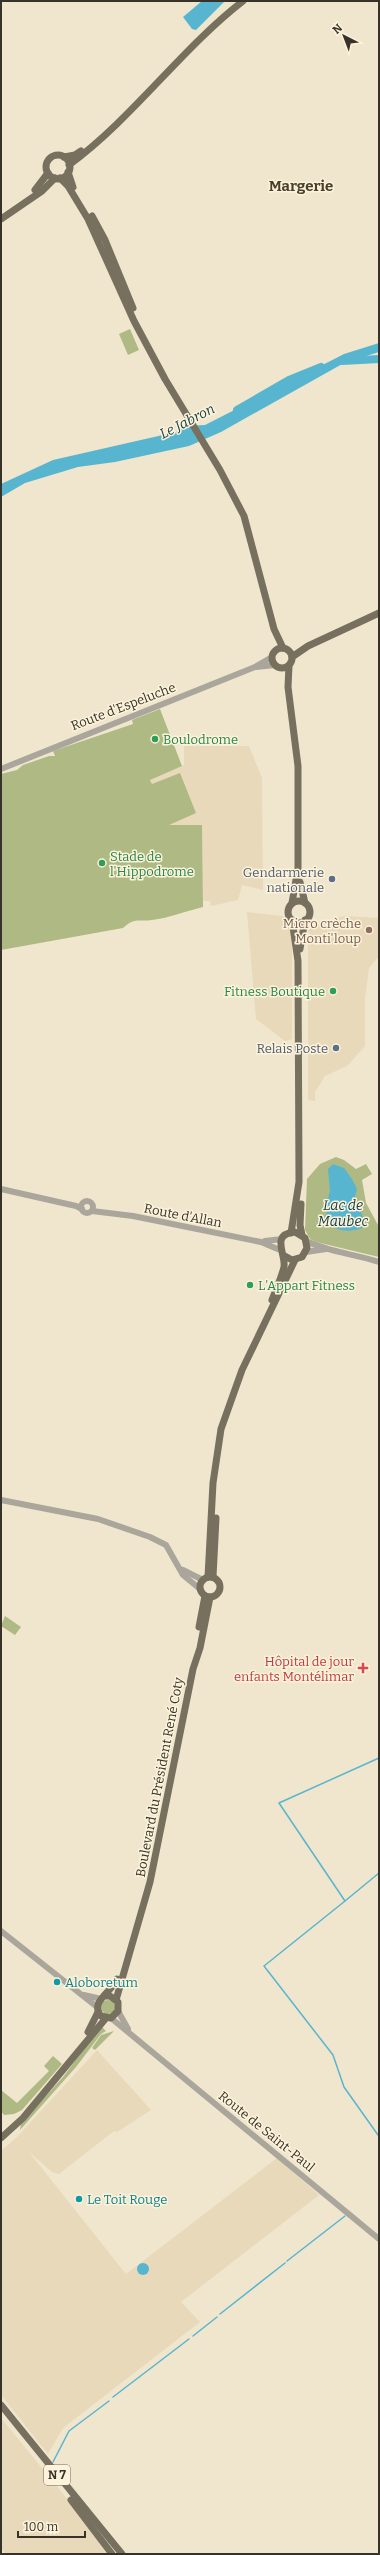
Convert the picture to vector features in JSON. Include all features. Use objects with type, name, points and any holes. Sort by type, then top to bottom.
[{"type":"main road","points":[[1,219],[42,191],[69,169],[208,32],[243,1]]},
{"type":"main road","points":[[153,87],[75,156],[64,157],[56,155],[48,160],[46,166],[48,173],[66,183],[88,219],[134,321],[150,352],[209,452],[244,516],[274,628],[274,654],[277,666],[288,687]]},
{"type":"main road","points":[[64,157],[69,169],[69,181],[107,245],[150,352]]},
{"type":"main road","points":[[1,216],[39,187],[48,173]]},
{"type":"main road","points":[[274,654],[288,652],[308,646],[379,613]]},
{"type":"main road","points":[[269,1314],[284,1265],[282,1239],[291,1233],[299,1182],[298,961],[292,920],[288,913],[292,903],[298,868],[298,766],[288,687],[288,652],[274,628]]},
{"type":"main road","points":[[277,666],[289,666]]},
{"type":"main road","points":[[298,868],[305,903],[310,912],[306,920],[298,961]]},
{"type":"main road","points":[[292,903],[299,901],[305,903]]},
{"type":"main road","points":[[292,920],[300,922],[306,920]]},
{"type":"main road","points":[[208,1578],[220,1582],[220,1589],[217,1595],[207,1596],[200,1589],[208,1578],[220,1429],[226,1411],[269,1314],[295,1260],[306,1252],[300,1225],[301,1194],[299,1182]]},
{"type":"main road","points":[[291,1233],[304,1238]]},
{"type":"main road","points":[[282,1253],[295,1260]]},
{"type":"main road","name":"Boulevard du Président René Coty","points":[[116,2000],[150,1882],[207,1596]]},
{"type":"main road","name":"Boulevard du Président René Coty","points":[[103,1997],[115,1984],[126,1961]]},
{"type":"main road","points":[[1,2138],[32,2105],[82,2045],[108,2018],[118,2011],[116,2000],[103,1997],[82,2045]]},
{"type":"main road","points":[[97,2010],[108,2018]]},
{"type":"main road","points":[[1,2133],[32,2105]]},
{"type":"main road","name":"N 7","points":[[1,2405],[122,2554]]},
{"type":"main road","name":"N 7","points":[[1,2412],[108,2545],[112,2554]]},
{"type":"street","name":"Route d'Espeluche","points":[[1,769],[255,666],[274,654]]},
{"type":"street","name":"Route d'Espeluche","points":[[255,666],[277,666]]},
{"type":"street","points":[[1,1188],[76,1206],[82,1206],[90,1202],[93,1209],[86,1213],[82,1206]]},
{"type":"street","name":"Route d'Allan","points":[[93,1209],[101,1212],[261,1242],[282,1253]]},
{"type":"street","points":[[304,1238],[326,1249],[360,1255],[379,1262]]},
{"type":"street","name":"Route d'Allan","points":[[261,1242],[282,1239]]},
{"type":"street","points":[[306,1252],[326,1249]]},
{"type":"street","points":[[1,1500],[98,1519],[150,1537],[166,1545],[186,1578],[200,1589]]},
{"type":"street","points":[[180,1568],[208,1578]]},
{"type":"street","points":[[1,1931],[79,1993],[97,2010]]},
{"type":"street","points":[[79,1993],[91,1998],[103,1997]]},
{"type":"street","name":"Route de Saint-Paul","points":[[118,2011],[139,2042]]},
{"type":"street","name":"Route de Saint-Paul","points":[[108,2018],[379,2239]]},
{"type":"shaded area","points":[[184,746],[249,746],[262,778],[263,890],[242,885],[238,900],[211,906],[210,901],[203,901],[202,825],[168,825],[150,779],[184,765]]},
{"type":"shaded area","points":[[247,912],[283,916],[292,927],[292,1039],[285,1041],[256,1019]]},
{"type":"shaded area","points":[[344,916],[379,918],[379,956],[369,968],[365,998],[365,1046],[347,1066],[325,1076],[315,1092],[315,1101],[308,1100],[308,935],[310,935],[308,930],[318,924]]},
{"type":"shaded area","points":[[97,2050],[151,2110],[117,2132],[114,2131],[59,2174],[52,2172],[29,2152],[126,2274],[277,2158],[319,2195],[181,2302],[200,2322],[63,2428],[48,2454],[1,2395],[1,2151],[17,2137]]},
{"type":"shaded area","points":[[1,2418],[68,2500],[107,2554],[6,2554],[1,2548]]},
{"type":"green space","points":[[130,329],[139,350],[128,355],[119,334]]},
{"type":"green space","name":"Stade de l'Hippodrome","points":[[160,709],[182,766],[150,780],[152,784],[180,773],[196,813],[169,825],[202,825],[203,907],[158,919],[134,921],[123,928],[1,950],[1,774],[17,770],[23,765],[49,756],[55,756],[53,751],[133,724],[132,720]]},
{"type":"green space","points":[[336,1157],[344,1160],[356,1169],[366,1164],[372,1174],[362,1180],[366,1203],[378,1225],[379,1257],[316,1242],[310,1239],[305,1230],[307,1179],[320,1164]]},
{"type":"green space","points":[[5,1616],[21,1627],[15,1635],[1,1626]]},
{"type":"green space","points":[[108,2000],[113,2002],[115,2007],[113,2012],[108,2014],[103,2012],[101,2007],[103,2002]]},
{"type":"green space","points":[[101,2026],[106,2031],[101,2034],[76,2067],[20,2130],[21,2123],[63,2077]]},
{"type":"green space","points":[[114,2031],[95,2050],[92,2048],[101,2035]]},
{"type":"green space","points":[[53,2056],[62,2064],[22,2110],[14,2114],[4,2115],[1,2111],[1,2090],[17,2103],[49,2071],[44,2066]]},
{"type":"water","points":[[202,1],[225,1],[196,30],[192,29],[183,17]]},
{"type":"water","points":[[379,343],[379,352],[344,363],[221,432],[189,446],[115,462],[78,467],[25,483],[1,497],[1,484],[53,460],[176,432],[184,426],[205,425],[344,354]]},
{"type":"water","name":"Lac de Maubec","points":[[333,1164],[344,1168],[357,1189],[355,1197],[365,1222],[362,1228],[347,1231],[334,1227],[326,1222],[327,1201],[330,1191],[328,1169]]},
{"type":"water","points":[[141,2263],[145,2263],[149,2269],[145,2275],[141,2275],[137,2271],[137,2267]]},
{"type":"waterway","name":"Le Jabron","points":[[342,361],[379,359]]},
{"type":"waterway","name":"Le Jabron","points":[[237,410],[289,380],[321,367]]},
{"type":"waterway","points":[[378,2135],[344,2087],[333,2055],[264,1966],[345,1901],[279,1803],[379,1758]]},
{"type":"waterway","points":[[345,1901],[379,1873]]},
{"type":"waterway","points":[[287,2261],[345,2216]]},
{"type":"waterway","points":[[220,2314],[285,2263]]},
{"type":"waterway","points":[[193,2336],[217,2317]]},
{"type":"waterway","points":[[113,2397],[189,2339]]},
{"type":"waterway","points":[[53,2462],[69,2431],[109,2401]]},
{"type":"place","name":"Boulodrome","points":[[155,739]]},
{"type":"place","name":"Stade de l'Hippodrome","points":[[102,863]]},
{"type":"place","name":"Gendarmerie nationale","points":[[332,879]]},
{"type":"place","name":"Micro crèche Monti'loup","points":[[369,930]]},
{"type":"place","name":"Fitness Boutique","points":[[333,991]]},
{"type":"place","name":"Relais Poste","points":[[336,1048]]},
{"type":"place","name":"L'Appart Fitness","points":[[250,1285]]},
{"type":"place","name":"Hôpital de jour enfants Montélimar","points":[[363,1668]]},
{"type":"place","name":"Aloboretum","points":[[57,1982]]},
{"type":"place","name":"Le Toit Rouge","points":[[79,2199]]},
{"type":"district","name":"Margerie","points":[[301,186]]}]
